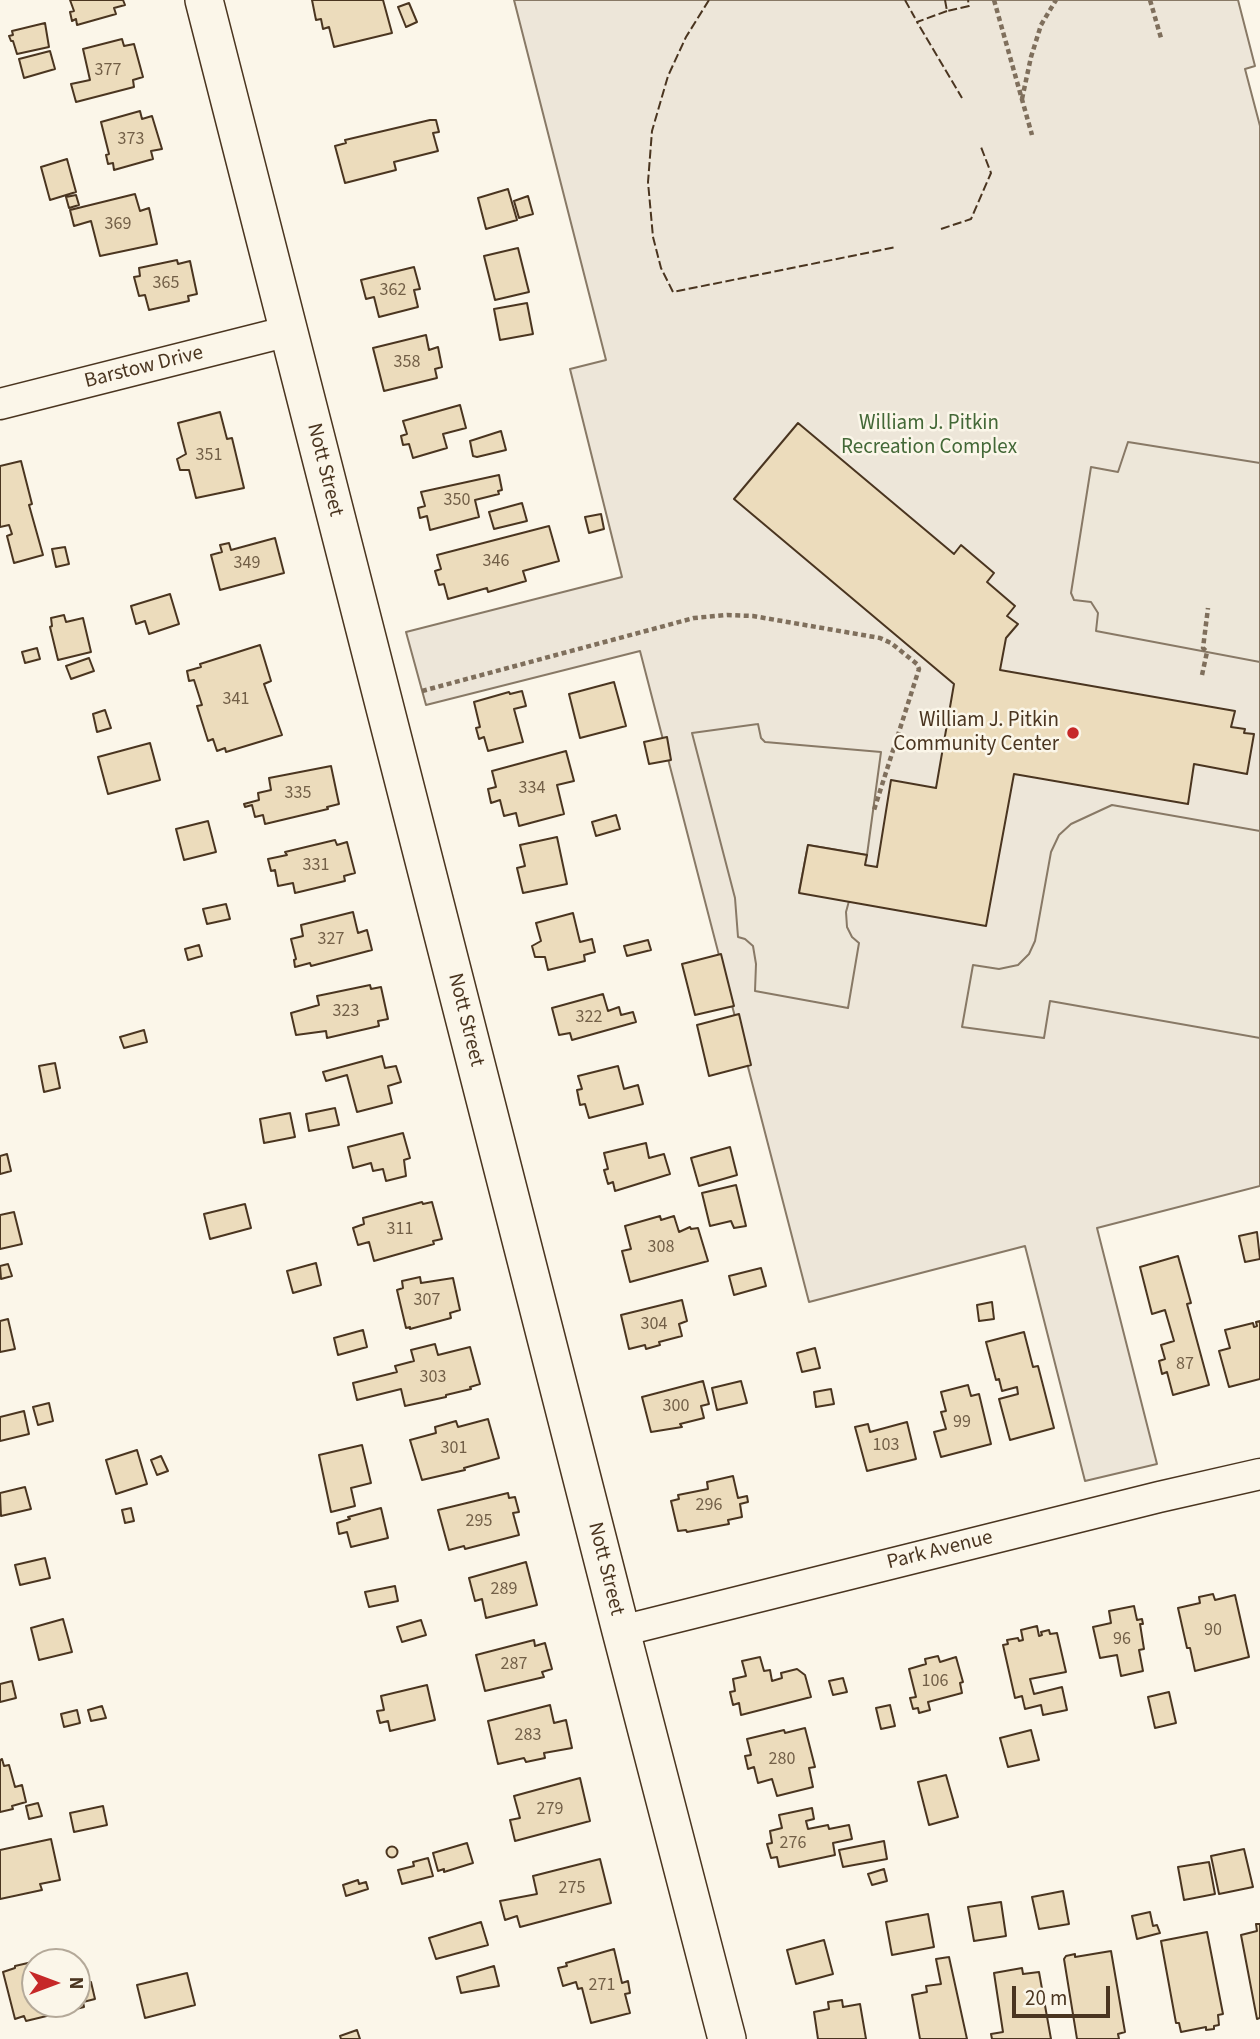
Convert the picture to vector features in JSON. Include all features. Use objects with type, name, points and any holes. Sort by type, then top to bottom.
[{"type":"street","name":"Nott Street","points":[[204,0],[727,2039]]},
{"type":"street","name":"Barstow Drive","points":[[0,404],[289,331]]},
{"type":"street","name":"Park Avenue","points":[[621,1631],[1260,1474]]},
{"type":"path","points":[[994,0],[1032,135]]},
{"type":"path","points":[[1022,100],[1041,25],[1056,0]]},
{"type":"path","points":[[1150,0],[1161,38]]},
{"type":"path","points":[[1202,675],[1207,652],[1203,648],[1208,608]]},
{"type":"path","points":[[422,691],[694,618],[727,614],[880,638],[891,643],[917,664],[919,670],[874,810]]},
{"type":"green space","name":"William J. Pitkin Recreation Complex","points":[[514,0],[1238,0],[1255,66],[1245,69],[1260,126],[1260,1186],[1097,1228],[1157,1464],[1085,1481],[1025,1246],[809,1302],[640,651],[426,705],[406,632],[622,577],[570,369],[606,360]]},
{"type":"shaded area","points":[[1128,442],[1260,463],[1260,662],[1096,631],[1098,613],[1091,602],[1074,600],[1071,593],[1091,467],[1118,472]]},
{"type":"shaded area","points":[[758,724],[761,738],[765,742],[881,752],[867,855],[808,845],[799,892],[849,901],[846,912],[847,927],[859,943],[848,1008],[755,991],[756,964],[753,946],[738,937],[735,898],[692,733]]},
{"type":"shaded area","points":[[1112,805],[1260,831],[1260,1038],[1050,1001],[1044,1038],[962,1027],[973,965],[999,969],[1018,965],[1029,954],[1035,941],[1051,852],[1059,835],[1071,824]]},
{"type":"building","points":[[70,0],[123,0],[125,5],[114,8],[116,14],[77,25],[76,19],[72,21],[70,12],[74,11]]},
{"type":"building","points":[[312,0],[383,0],[392,33],[334,47],[329,27],[323,29],[321,19],[316,20]]},
{"type":"building","points":[[409,3],[417,22],[406,27],[398,7]]},
{"type":"building","points":[[45,23],[49,47],[17,54],[9,36],[13,35],[12,31]]},
{"type":"building","points":[[122,39],[124,46],[134,44],[143,77],[133,80],[134,87],[76,102],[71,84],[90,80],[83,49]]},
{"type":"building","points":[[50,51],[55,69],[24,78],[19,59]]},
{"type":"building","points":[[140,111],[142,119],[152,116],[162,149],[151,151],[153,159],[114,170],[113,163],[108,164],[106,155],[109,154],[101,122]]},
{"type":"building","points":[[436,120],[439,132],[433,133],[438,151],[394,162],[396,170],[345,183],[335,146],[346,143],[345,140]]},
{"type":"building","points":[[67,159],[76,192],[50,200],[41,167]]},
{"type":"building","points":[[508,189],[517,220],[486,229],[478,198]]},
{"type":"building","points":[[135,194],[140,211],[149,208],[157,244],[100,256],[91,221],[74,226],[70,210]]},
{"type":"building","points":[[76,195],[79,205],[69,208],[66,197]]},
{"type":"building","points":[[528,196],[533,214],[519,218],[514,201]]},
{"type":"building","points":[[518,248],[529,292],[495,300],[484,256]]},
{"type":"building","points":[[177,260],[178,264],[190,261],[197,294],[188,296],[189,301],[149,310],[145,295],[139,296],[134,277],[140,276],[139,268]]},
{"type":"building","points":[[414,267],[420,289],[414,290],[418,307],[379,317],[374,297],[366,299],[361,280]]},
{"type":"building","points":[[527,303],[533,334],[500,340],[494,309]]},
{"type":"building","points":[[426,335],[429,350],[438,347],[442,367],[435,369],[437,378],[384,391],[373,348]]},
{"type":"building","points":[[460,405],[466,428],[443,434],[447,448],[413,458],[409,444],[403,445],[401,436],[407,434],[403,421]]},
{"type":"building","points":[[220,412],[227,439],[232,438],[244,488],[196,498],[189,470],[180,470],[177,459],[186,454],[178,423]]},
{"type":"building","points":[[798,423],[954,554],[961,545],[994,573],[987,582],[1015,606],[1007,616],[1018,624],[1006,638],[1000,670],[1235,711],[1231,727],[1245,729],[1244,733],[1254,734],[1247,774],[1194,764],[1188,804],[1014,774],[986,926],[799,893],[808,845],[867,855],[865,865],[877,867],[891,780],[936,788],[954,684],[734,499]]},
{"type":"building","points":[[501,431],[506,450],[473,456],[470,441]]},
{"type":"building","points":[[21,461],[32,504],[29,505],[43,555],[14,563],[7,536],[12,534],[9,525],[0,527],[0,466]]},
{"type":"building","points":[[499,475],[502,490],[498,491],[499,494],[475,500],[479,517],[430,530],[427,516],[420,518],[418,508],[425,506],[421,492]]},
{"type":"building","points":[[522,503],[527,521],[494,529],[489,512]]},
{"type":"building","points":[[601,514],[604,529],[589,533],[585,517]]},
{"type":"building","points":[[549,526],[559,561],[523,571],[526,581],[488,592],[487,588],[448,599],[444,584],[439,585],[435,571],[441,569],[437,555]]},
{"type":"building","points":[[275,538],[284,573],[220,590],[211,555],[222,552],[220,545],[229,543],[231,550]]},
{"type":"building","points":[[65,547],[69,564],[56,567],[52,549]]},
{"type":"building","points":[[170,594],[179,624],[149,634],[145,621],[136,624],[131,606]]},
{"type":"building","points":[[64,615],[66,622],[83,618],[91,652],[58,660],[50,627],[51,618]]},
{"type":"building","points":[[260,645],[271,681],[264,684],[282,735],[226,752],[225,748],[217,751],[213,739],[208,741],[197,706],[202,705],[194,680],[189,681],[187,671],[201,667],[200,664]]},
{"type":"building","points":[[37,648],[40,659],[25,663],[22,652]]},
{"type":"building","points":[[89,658],[94,671],[71,679],[66,666]]},
{"type":"building","points":[[614,682],[626,726],[580,738],[569,694]]},
{"type":"building","points":[[522,691],[526,706],[514,709],[523,742],[488,751],[484,737],[479,739],[476,728],[480,727],[474,702]]},
{"type":"building","points":[[105,710],[111,728],[97,732],[93,714]]},
{"type":"building","points":[[667,737],[671,760],[649,764],[644,742]]},
{"type":"building","points":[[150,743],[160,780],[108,794],[98,757]]},
{"type":"building","points":[[566,751],[574,781],[557,785],[564,814],[519,826],[516,813],[504,816],[500,800],[491,803],[488,789],[496,787],[492,771]]},
{"type":"building","points":[[331,766],[339,804],[265,824],[263,815],[255,817],[252,805],[245,807],[244,804],[259,800],[258,793],[271,790],[269,778]]},
{"type":"building","points":[[616,815],[620,829],[596,836],[592,822]]},
{"type":"building","points":[[208,821],[216,852],[184,860],[176,829]]},
{"type":"building","points":[[557,837],[567,884],[523,893],[517,868],[525,866],[520,845]]},
{"type":"building","points":[[335,840],[337,845],[347,842],[355,873],[344,876],[345,881],[295,893],[293,883],[278,886],[275,870],[271,871],[268,859]]},
{"type":"building","points":[[226,904],[230,919],[207,924],[203,909]]},
{"type":"building","points":[[353,912],[358,933],[367,930],[372,950],[311,966],[310,963],[295,967],[296,959],[291,939],[303,936],[301,925]]},
{"type":"building","points":[[573,913],[580,942],[592,939],[595,952],[584,955],[585,961],[548,970],[545,957],[535,957],[532,946],[541,941],[536,923]]},
{"type":"building","points":[[648,940],[651,950],[627,956],[624,946]]},
{"type":"building","points":[[199,945],[202,956],[188,960],[185,949]]},
{"type":"building","points":[[721,954],[734,1006],[695,1015],[682,964]]},
{"type":"building","points":[[370,985],[371,989],[381,987],[388,1019],[378,1021],[379,1026],[327,1038],[326,1031],[296,1035],[291,1013],[319,1005],[317,996]]},
{"type":"building","points":[[603,994],[608,1011],[619,1007],[621,1015],[633,1012],[636,1022],[572,1040],[570,1033],[559,1035],[552,1008]]},
{"type":"building","points":[[739,1014],[751,1065],[709,1076],[697,1025]]},
{"type":"building","points":[[144,1030],[147,1042],[124,1048],[120,1037]]},
{"type":"building","points":[[382,1056],[385,1068],[396,1066],[401,1082],[388,1086],[392,1103],[357,1112],[347,1075],[326,1081],[323,1072]]},
{"type":"building","points":[[55,1063],[60,1088],[44,1092],[39,1066]]},
{"type":"building","points":[[618,1066],[624,1089],[638,1085],[643,1104],[589,1118],[585,1104],[580,1105],[577,1090],[582,1089],[578,1076]]},
{"type":"building","points":[[335,1108],[339,1125],[309,1131],[306,1114]]},
{"type":"building","points":[[290,1113],[295,1137],[264,1143],[260,1119]]},
{"type":"building","points":[[403,1133],[410,1158],[404,1160],[406,1176],[386,1181],[383,1169],[373,1171],[371,1163],[353,1168],[348,1147]]},
{"type":"building","points":[[646,1143],[649,1158],[664,1154],[670,1174],[615,1191],[613,1182],[608,1184],[604,1170],[608,1169],[604,1153]]},
{"type":"building","points":[[730,1147],[737,1175],[699,1186],[691,1158]]},
{"type":"building","points":[[7,1154],[11,1171],[0,1174],[0,1156]]},
{"type":"building","points":[[736,1185],[746,1226],[734,1228],[731,1221],[710,1226],[702,1193]]},
{"type":"building","points":[[422,1202],[432,1202],[442,1239],[433,1241],[434,1244],[374,1261],[369,1242],[358,1245],[353,1228],[364,1224],[363,1218]]},
{"type":"building","points":[[245,1204],[251,1228],[210,1239],[204,1214]]},
{"type":"building","points":[[14,1212],[22,1244],[0,1249],[0,1215]]},
{"type":"building","points":[[660,1216],[661,1220],[674,1216],[679,1232],[690,1227],[698,1228],[708,1261],[630,1282],[622,1251],[631,1249],[625,1226]]},
{"type":"building","points":[[1257,1232],[1260,1259],[1245,1262],[1239,1236]]},
{"type":"building","points":[[1178,1256],[1191,1303],[1187,1304],[1209,1385],[1173,1395],[1167,1372],[1162,1374],[1159,1361],[1165,1359],[1161,1345],[1174,1341],[1165,1310],[1152,1314],[1140,1267]]},
{"type":"building","points":[[316,1263],[321,1285],[293,1293],[287,1271]]},
{"type":"building","points":[[8,1264],[12,1276],[1,1279],[0,1266]]},
{"type":"building","points":[[761,1268],[766,1286],[734,1295],[729,1276]]},
{"type":"building","points":[[420,1277],[421,1283],[453,1278],[460,1310],[450,1313],[451,1318],[410,1329],[406,1328],[397,1290],[403,1288],[402,1281]]},
{"type":"building","points":[[682,1300],[687,1321],[679,1324],[682,1336],[659,1342],[660,1345],[646,1349],[645,1345],[629,1349],[621,1315]]},
{"type":"building","points":[[992,1302],[994,1319],[979,1321],[977,1305]]},
{"type":"building","points":[[8,1319],[15,1349],[0,1352],[0,1321]]},
{"type":"building","points":[[1260,1321],[1260,1379],[1229,1387],[1219,1351],[1230,1348],[1225,1330],[1253,1323],[1254,1327],[1257,1326],[1256,1322]]},
{"type":"building","points":[[363,1330],[367,1347],[338,1355],[334,1338]]},
{"type":"building","points":[[1024,1332],[1033,1367],[1038,1366],[1054,1428],[1010,1440],[999,1399],[1018,1394],[1017,1387],[1002,1391],[999,1379],[996,1380],[986,1342]]},
{"type":"building","points":[[435,1344],[438,1355],[470,1347],[480,1384],[446,1397],[405,1406],[401,1389],[357,1400],[353,1383],[397,1372],[395,1366],[414,1361],[411,1350]]},
{"type":"building","points":[[815,1348],[820,1368],[802,1372],[797,1353]]},
{"type":"building","points":[[703,1381],[709,1404],[701,1406],[704,1418],[680,1424],[682,1427],[651,1432],[642,1397]]},
{"type":"building","points":[[741,1381],[747,1403],[717,1410],[712,1388]]},
{"type":"building","points":[[968,1385],[971,1396],[979,1394],[991,1444],[941,1457],[934,1432],[946,1429],[941,1412],[946,1411],[941,1392]]},
{"type":"building","points":[[831,1389],[834,1404],[816,1407],[814,1392]]},
{"type":"building","points":[[49,1403],[53,1421],[38,1425],[33,1407]]},
{"type":"building","points":[[24,1411],[29,1434],[0,1441],[0,1417]]},
{"type":"building","points":[[488,1419],[499,1458],[464,1468],[465,1470],[422,1480],[410,1440],[436,1433],[435,1427],[456,1421],[458,1427]]},
{"type":"building","points":[[907,1422],[916,1459],[867,1471],[855,1427],[868,1424],[870,1432]]},
{"type":"building","points":[[362,1445],[371,1483],[351,1488],[355,1506],[331,1512],[319,1455]]},
{"type":"building","points":[[137,1450],[147,1484],[116,1494],[106,1460]]},
{"type":"building","points":[[161,1456],[168,1471],[157,1475],[151,1460]]},
{"type":"building","points":[[733,1476],[738,1498],[747,1496],[748,1502],[740,1504],[742,1517],[728,1520],[729,1524],[687,1532],[678,1531],[671,1501],[679,1499],[678,1495],[708,1489],[707,1482]]},
{"type":"building","points":[[25,1487],[31,1509],[1,1516],[0,1493]]},
{"type":"building","points":[[508,1493],[509,1498],[515,1497],[519,1512],[513,1513],[519,1535],[465,1549],[464,1546],[449,1550],[438,1510]]},
{"type":"building","points":[[131,1508],[134,1521],[125,1523],[122,1510]]},
{"type":"building","points":[[381,1508],[388,1538],[351,1547],[347,1532],[339,1534],[337,1523],[350,1519],[348,1517]]},
{"type":"building","points":[[45,1558],[50,1578],[20,1585],[15,1565]]},
{"type":"building","points":[[526,1562],[537,1605],[486,1618],[482,1599],[475,1601],[469,1578]]},
{"type":"building","points":[[395,1586],[398,1601],[369,1607],[365,1592]]},
{"type":"building","points":[[1213,1594],[1215,1600],[1235,1595],[1249,1657],[1195,1671],[1178,1608],[1200,1603],[1199,1597]]},
{"type":"building","points":[[1134,1606],[1137,1620],[1142,1619],[1143,1624],[1140,1624],[1144,1649],[1139,1650],[1143,1671],[1121,1676],[1117,1655],[1100,1658],[1093,1627],[1111,1623],[1109,1611]]},
{"type":"building","points":[[63,1619],[72,1652],[39,1660],[31,1628]]},
{"type":"building","points":[[421,1620],[426,1635],[402,1642],[397,1627]]},
{"type":"building","points":[[1037,1626],[1039,1636],[1042,1635],[1041,1632],[1049,1630],[1050,1634],[1057,1633],[1066,1672],[1030,1679],[1034,1694],[1062,1687],[1067,1710],[1043,1715],[1041,1705],[1025,1709],[1022,1696],[1015,1698],[1003,1645],[1008,1644],[1007,1640],[1023,1640],[1021,1630]]},
{"type":"building","points":[[534,1640],[535,1646],[545,1643],[552,1669],[542,1672],[544,1677],[485,1691],[476,1655]]},
{"type":"building","points":[[938,1656],[940,1662],[956,1657],[963,1682],[960,1683],[962,1693],[928,1702],[930,1710],[919,1713],[918,1708],[913,1709],[910,1698],[916,1697],[909,1669],[926,1664],[925,1659]]},
{"type":"building","points":[[760,1657],[764,1671],[770,1670],[772,1681],[782,1678],[781,1673],[797,1669],[805,1675],[811,1697],[741,1715],[739,1703],[733,1705],[730,1692],[735,1691],[733,1679],[746,1676],[742,1661]]},
{"type":"building","points":[[843,1678],[847,1692],[833,1695],[829,1681]]},
{"type":"building","points":[[12,1681],[16,1698],[0,1702],[0,1684]]},
{"type":"building","points":[[427,1685],[435,1720],[390,1731],[388,1721],[380,1723],[377,1711],[384,1710],[381,1696]]},
{"type":"building","points":[[1169,1692],[1176,1723],[1155,1728],[1148,1697]]},
{"type":"building","points":[[550,1705],[554,1723],[566,1720],[572,1748],[544,1753],[545,1758],[526,1762],[524,1758],[498,1764],[488,1721]]},
{"type":"building","points":[[890,1705],[895,1726],[881,1729],[876,1708]]},
{"type":"building","points":[[102,1706],[106,1718],[91,1721],[88,1710]]},
{"type":"building","points":[[77,1710],[80,1723],[64,1727],[61,1714]]},
{"type":"building","points":[[805,1728],[815,1767],[809,1768],[813,1787],[777,1796],[772,1779],[758,1783],[754,1767],[748,1769],[745,1756],[751,1755],[747,1739]]},
{"type":"building","points":[[1031,1730],[1039,1760],[1008,1767],[1000,1738]]},
{"type":"building","points":[[2,1759],[4,1766],[9,1765],[15,1787],[22,1785],[26,1802],[0,1812],[0,1760]]},
{"type":"building","points":[[946,1775],[958,1817],[929,1825],[918,1782]]},
{"type":"building","points":[[580,1778],[590,1821],[515,1841],[510,1820],[520,1818],[514,1796]]},
{"type":"building","points":[[38,1803],[42,1816],[29,1819],[26,1806]]},
{"type":"building","points":[[103,1806],[107,1825],[74,1832],[70,1813]]},
{"type":"building","points":[[812,1808],[814,1819],[806,1821],[808,1829],[849,1825],[852,1839],[833,1843],[835,1855],[779,1867],[777,1857],[771,1858],[767,1844],[772,1843],[770,1831],[782,1828],[779,1815]]},
{"type":"building","points":[[51,1839],[60,1880],[40,1884],[42,1890],[0,1899],[0,1850]]},
{"type":"building","points":[[884,1841],[887,1859],[843,1867],[839,1850]]},
{"type":"building","points":[[467,1843],[473,1863],[444,1872],[444,1869],[438,1871],[433,1853]]},
{"type":"building","points":[[392,1846],[398,1852],[392,1858],[386,1852]]},
{"type":"building","points":[[1244,1849],[1253,1887],[1219,1894],[1211,1856]]},
{"type":"building","points":[[428,1858],[433,1876],[402,1884],[398,1870],[414,1866],[413,1862]]},
{"type":"building","points":[[600,1859],[611,1903],[520,1927],[517,1916],[505,1920],[500,1901],[537,1894],[533,1876]]},
{"type":"building","points":[[1209,1862],[1215,1894],[1184,1900],[1178,1867]]},
{"type":"building","points":[[884,1869],[887,1881],[872,1885],[868,1874]]},
{"type":"building","points":[[358,1880],[359,1884],[366,1882],[368,1889],[346,1896],[343,1885]]},
{"type":"building","points":[[1063,1891],[1069,1924],[1039,1929],[1032,1897]]},
{"type":"building","points":[[1001,1902],[1006,1936],[974,1941],[968,1907]]},
{"type":"building","points":[[1150,1912],[1153,1926],[1157,1925],[1160,1933],[1137,1939],[1132,1916]]},
{"type":"building","points":[[928,1914],[934,1947],[892,1955],[886,1922]]},
{"type":"building","points":[[481,1922],[488,1945],[436,1959],[429,1938]]},
{"type":"building","points":[[1256,1924],[1260,1924],[1260,2018],[1257,2019],[1241,1935],[1257,1931]]},
{"type":"building","points":[[1207,1932],[1223,2014],[1218,2015],[1219,2025],[1214,2026],[1214,2029],[1206,2030],[1206,2027],[1181,2032],[1179,2023],[1176,2023],[1161,1941]]},
{"type":"building","points":[[824,1940],[833,1974],[796,1984],[787,1950]]},
{"type":"building","points":[[614,1949],[622,1983],[628,1981],[630,1993],[625,1994],[630,2013],[591,2023],[582,1988],[578,1989],[576,1982],[563,1986],[558,1968],[567,1966],[566,1963]]},
{"type":"building","points":[[1111,1951],[1125,2032],[1118,2034],[1119,2039],[1077,2039],[1064,1959],[1075,1954],[1075,1957]]},
{"type":"building","points":[[949,1957],[967,2039],[920,2039],[912,1995],[927,1992],[926,1986],[941,1984],[936,1959]]},
{"type":"building","points":[[21,1965],[21,2017],[15,2019],[3,1972]]},
{"type":"building","points":[[494,1966],[499,1986],[461,1993],[457,1977]]},
{"type":"building","points":[[1022,1968],[1023,1974],[1039,1972],[1051,2039],[992,2039],[991,2034],[1003,2032],[994,1973]]},
{"type":"building","points":[[187,1973],[195,2005],[145,2018],[137,1985]]},
{"type":"building","points":[[91,1982],[95,1999],[91,2000]]},
{"type":"building","points":[[842,2000],[843,2007],[860,2004],[866,2039],[818,2039],[814,2012],[829,2009],[828,2002]]},
{"type":"building","points":[[357,2030],[360,2039],[341,2039],[340,2036]]},
{"type":"fence","points":[[709,0],[686,37],[668,76],[652,131],[648,182],[653,237],[661,268],[673,292],[896,247]]},
{"type":"fence","points":[[905,0],[915,18]]},
{"type":"fence","points":[[945,0],[947,11],[969,6],[968,0]]},
{"type":"fence","points":[[947,11],[917,22],[962,98]]},
{"type":"fence","points":[[941,229],[971,219],[991,173],[981,147]]},
{"type":"place","name":"William J. Pitkin Community Center","points":[[1073,733]]}]
